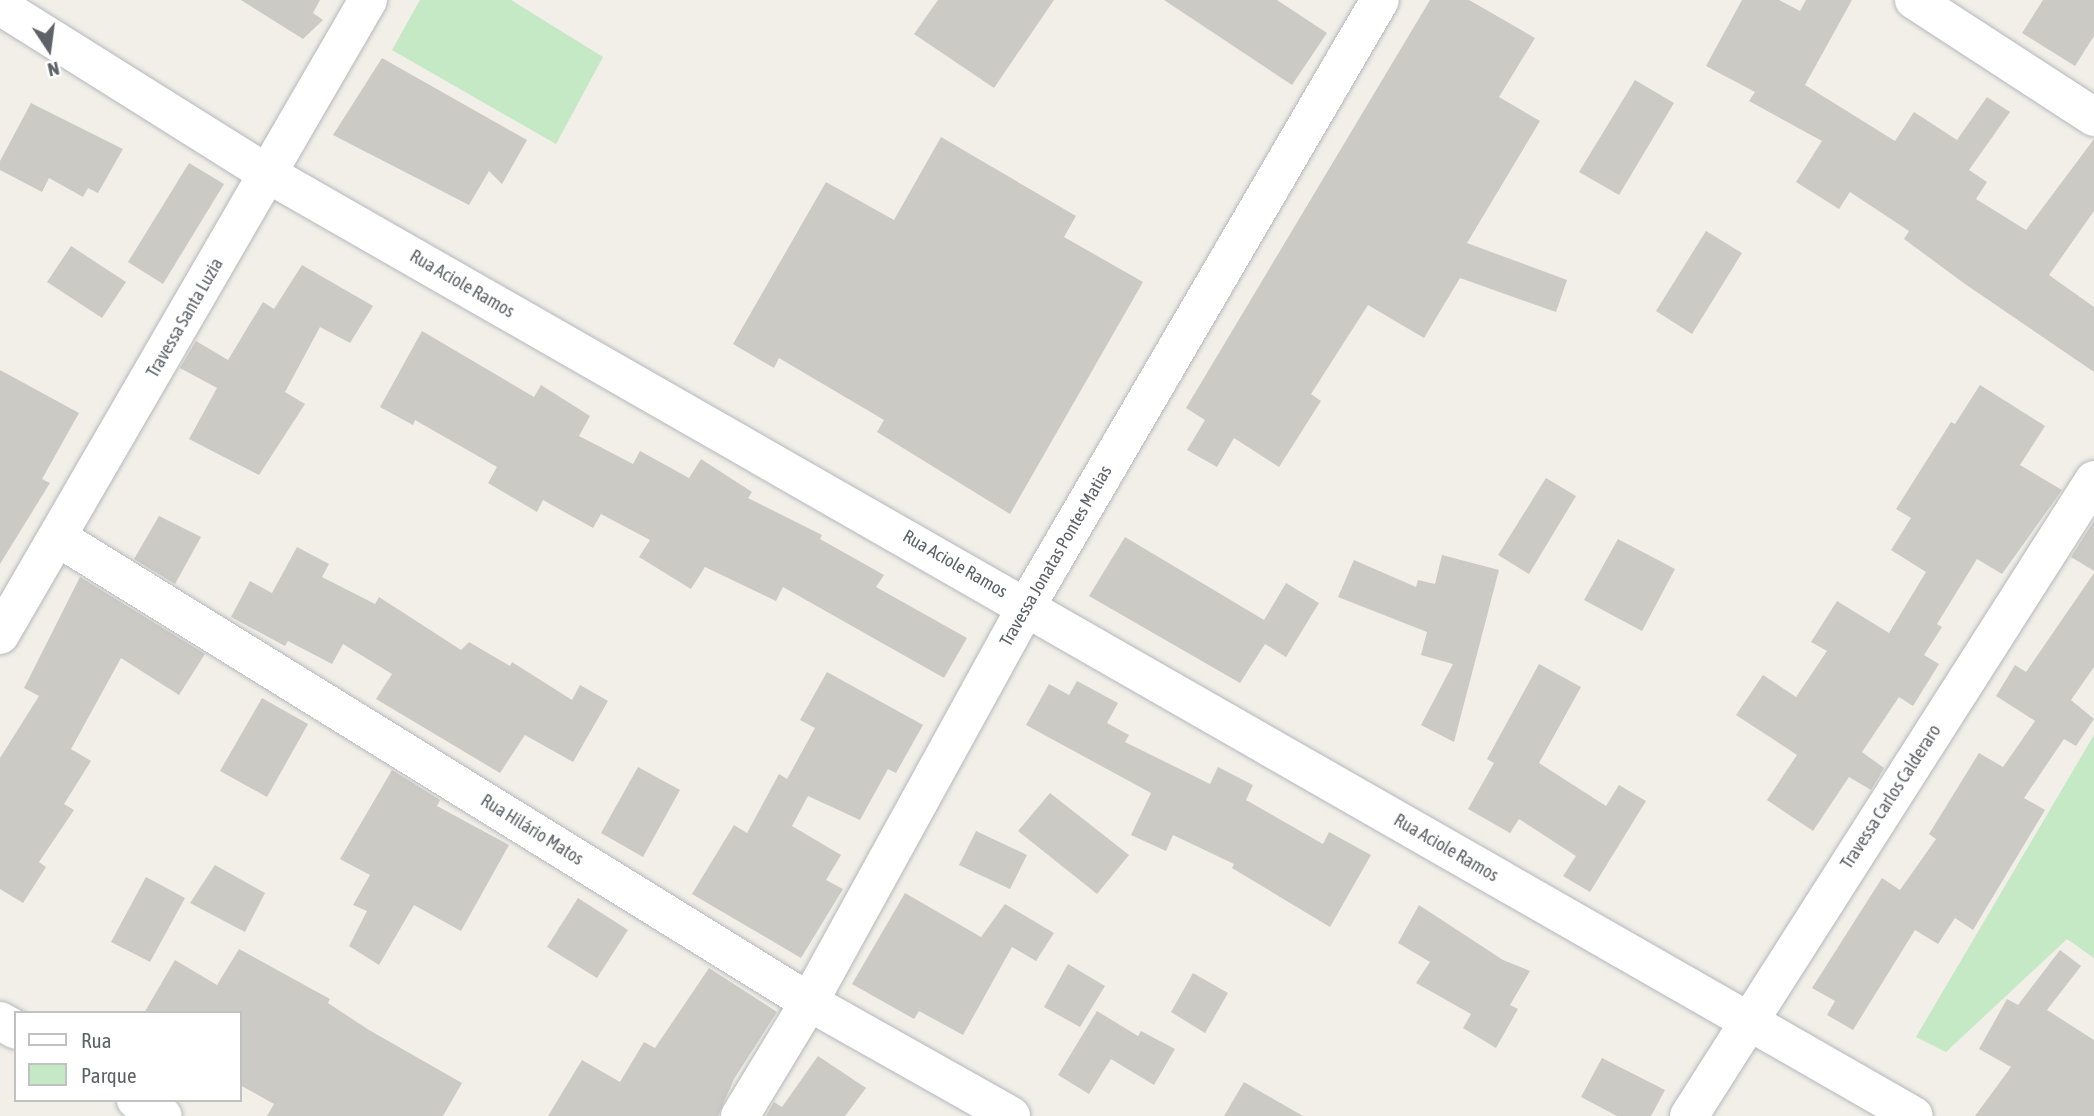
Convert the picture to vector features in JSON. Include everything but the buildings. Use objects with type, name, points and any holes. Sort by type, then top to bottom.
[{"type":"street","name":"Travessa Santa Luzia","points":[[0,635],[368,0]]},
{"type":"street","name":"Travessa Jonatas Pontes Matias","points":[[740,1116],[809,1002],[1027,605],[1380,0]]},
{"type":"street","points":[[1914,0],[2094,117]]},
{"type":"street","name":"Rua Aciole Ramos","points":[[0,6],[268,174],[1027,605],[1914,1116]]},
{"type":"street","name":"Travessa Carlos Calderaro","points":[[1689,1116],[2094,480]]},
{"type":"street","name":"Rua Hilário Matos","points":[[57,537],[809,1002],[1011,1116]]},
{"type":"street","points":[[139,1102],[163,1116]]},
{"type":"green space","points":[[420,0],[511,0],[603,57],[556,144],[392,50]]},
{"type":"green space","points":[[2094,735],[2094,958],[2067,939],[1946,1052],[1916,1037]]}]
